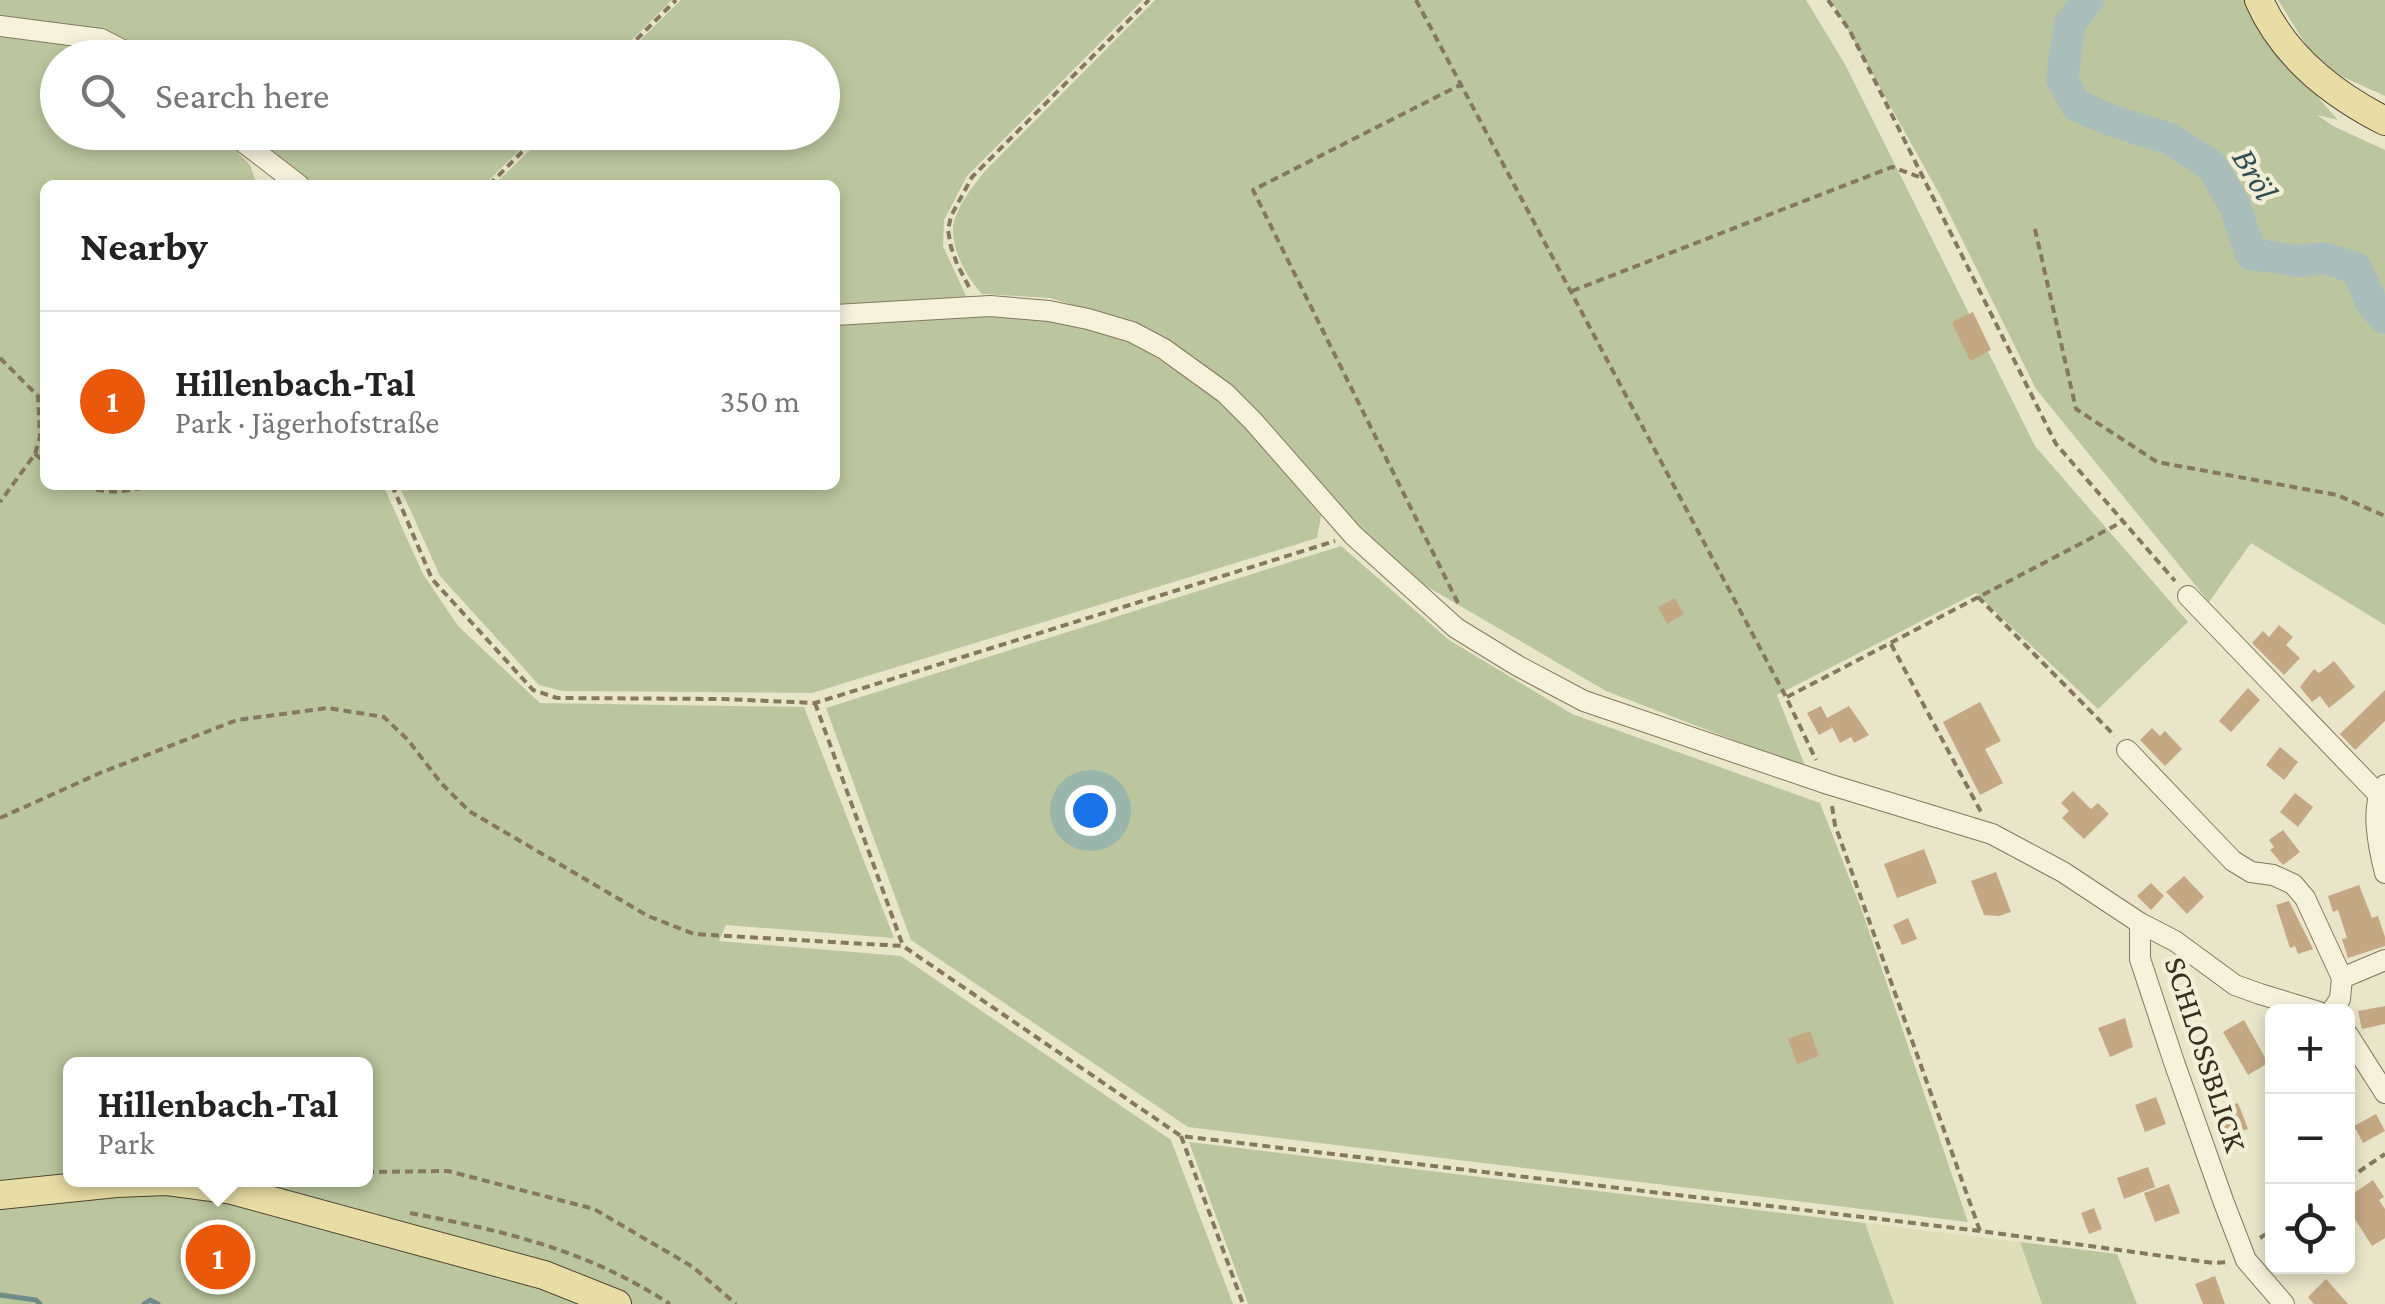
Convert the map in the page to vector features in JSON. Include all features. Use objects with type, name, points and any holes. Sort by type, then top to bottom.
[{"type":"main road","points":[[2259,0],[2269,22],[2312,74],[2385,120]]},
{"type":"main road","points":[[0,1195],[77,1187]]},
{"type":"main road","points":[[210,1187],[544,1275],[617,1304]]},
{"type":"street","points":[[0,26],[101,40]]},
{"type":"street","points":[[253,150],[292,180]]},
{"type":"street","points":[[840,315],[990,306],[1048,311],[1132,332],[1164,349],[1214,385],[1239,407],[1353,535],[1456,628],[1518,666],[1584,701],[1828,784],[1992,834],[2064,872],[2140,923],[2176,941],[2236,984],[2293,1004]]},
{"type":"street","points":[[2188,596],[2382,790],[2378,839],[2385,873]]},
{"type":"street","points":[[2128,750],[2233,861],[2252,872],[2273,874],[2292,884],[2305,898],[2342,978],[2336,1004]]},
{"type":"street","name":"SCHLOSSBLICK","points":[[2140,923],[2140,959],[2246,1260],[2284,1304]]},
{"type":"street","points":[[2342,978],[2385,960]]},
{"type":"street","points":[[2355,1046],[2385,1093]]},
{"type":"path","points":[[636,40],[676,0]]},
{"type":"path","points":[[990,306],[971,291],[951,247],[948,230],[959,200],[972,177],[1149,0]]},
{"type":"path","points":[[1416,0],[1786,697],[1828,784],[1835,825],[1980,1231]]},
{"type":"path","points":[[1828,0],[1850,31],[2056,444],[2188,596]]},
{"type":"path","points":[[1459,606],[1253,190],[1462,84]]},
{"type":"path","points":[[494,180],[524,150]]},
{"type":"path","points":[[1572,291],[1892,167],[1924,179]]},
{"type":"path","points":[[2035,229],[2076,410],[2156,462],[2337,494],[2385,516]]},
{"type":"path","points":[[0,358],[38,396],[40,437],[35,454],[0,502]]},
{"type":"path","points":[[35,454],[40,458]]},
{"type":"path","points":[[95,490],[136,490]]},
{"type":"path","points":[[394,490],[432,579],[532,690],[557,698],[814,702],[1353,535]]},
{"type":"path","points":[[1786,697],[2124,521]]},
{"type":"path","points":[[1978,598],[2128,750]]},
{"type":"path","points":[[1890,643],[1992,834]]},
{"type":"path","points":[[814,702],[902,946]]},
{"type":"path","points":[[0,818],[100,773],[238,720],[328,708],[384,717],[469,810],[648,916],[694,934],[902,946],[1182,1136],[1980,1231],[2214,1263],[2246,1260],[2257,1240],[2265,1235]]},
{"type":"path","points":[[1182,1136],[1243,1304]]},
{"type":"path","points":[[2355,1174],[2385,1154]]},
{"type":"path","points":[[373,1172],[448,1171],[594,1208],[693,1267],[736,1304]]},
{"type":"green space","points":[[0,0],[672,0],[632,40],[81,40],[0,20]]},
{"type":"green space","points":[[681,0],[1143,0],[967,176],[944,220],[943,246],[967,298],[840,307],[840,180],[499,180],[530,150],[840,150],[840,40],[640,40]]},
{"type":"green space","points":[[1155,0],[1806,0],[1846,66],[2035,446],[2188,622],[2098,709],[1976,593],[1777,695],[1806,768],[1606,691],[1414,579],[1354,523],[1250,404],[1180,349],[1119,319],[1050,298],[982,294],[962,264],[955,246],[954,220],[975,184]]},
{"type":"green space","points":[[1831,0],[2250,0],[2268,41],[2338,120],[2317,115],[2385,150],[2385,625],[2251,543],[2209,602],[2036,389],[1941,197]]},
{"type":"green space","points":[[2278,0],[2385,0],[2385,96],[2319,66]]},
{"type":"green space","points":[[0,35],[40,40],[40,150],[235,150],[250,165],[255,180],[40,180],[40,490],[385,490],[423,574],[458,626],[540,703],[804,707],[894,938],[726,925],[719,941],[901,956],[1171,1140],[1233,1304],[0,1304]]},
{"type":"green space","points":[[265,150],[520,150],[489,180],[303,180]]},
{"type":"green space","points":[[1046,315],[1133,342],[1250,426],[1321,516],[1317,538],[812,693],[563,691],[539,685],[440,576],[401,490],[840,490],[840,323]]},
{"type":"green space","points":[[1341,546],[1449,640],[1572,714],[1820,803],[1861,908],[1968,1222],[1188,1127],[911,940],[826,708]]},
{"type":"green space","points":[[1189,1142],[1865,1223],[1894,1304],[1248,1304]]},
{"type":"green space","points":[[1865,1223],[2020,1242],[2042,1304],[1894,1304]]},
{"type":"green space","points":[[2020,1242],[2117,1254],[2137,1304],[2042,1304]]},
{"type":"building","points":[[1973,312],[1991,350],[1970,361],[1952,322]]},
{"type":"building","points":[[1675,598],[1684,614],[1667,624],[1658,607]]},
{"type":"building","points":[[2279,625],[2293,637],[2286,645],[2300,658],[2284,675],[2252,643],[2263,631],[2269,637]]},
{"type":"building","points":[[2334,661],[2355,687],[2329,708],[2320,696],[2312,702],[2300,687],[2314,669],[2319,673]]},
{"type":"building","points":[[2248,688],[2260,700],[2231,732],[2219,721]]},
{"type":"building","points":[[2385,690],[2385,721],[2355,750],[2340,734]]},
{"type":"building","points":[[1980,702],[2001,741],[1985,749],[2003,783],[1980,795],[1943,722]]},
{"type":"building","points":[[1821,706],[1827,718],[1849,706],[1869,735],[1854,743],[1851,737],[1840,743],[1830,723],[1832,728],[1819,735],[1807,713]]},
{"type":"building","points":[[2152,728],[2160,736],[2165,731],[2182,749],[2165,766],[2140,740]]},
{"type":"building","points":[[2280,747],[2298,762],[2284,780],[2266,765]]},
{"type":"building","points":[[2073,791],[2091,809],[2098,803],[2109,814],[2084,839],[2062,818],[2069,811],[2061,803]]},
{"type":"building","points":[[2295,793],[2313,807],[2298,827],[2280,812]]},
{"type":"building","points":[[2283,830],[2300,852],[2283,865],[2270,850],[2274,847],[2269,840]]},
{"type":"building","points":[[1924,849],[1937,883],[1897,898],[1884,864]]},
{"type":"building","points":[[1996,872],[2011,912],[1984,915],[1971,881]]},
{"type":"building","points":[[2184,876],[2204,897],[2187,914],[2166,892]]},
{"type":"building","points":[[2151,883],[2164,896],[2151,910],[2137,896]]},
{"type":"building","points":[[2359,885],[2372,918],[2378,916],[2385,946],[2348,958],[2342,939],[2347,938],[2338,910],[2333,912],[2328,896]]},
{"type":"building","points":[[2289,901],[2313,949],[2298,954],[2295,946],[2290,948],[2276,905]]},
{"type":"building","points":[[1908,918],[1917,939],[1902,945],[1893,925]]},
{"type":"building","points":[[2385,1006],[2385,1024],[2362,1029],[2358,1011]]},
{"type":"building","points":[[2125,1018],[2133,1047],[2110,1057],[2098,1028]]},
{"type":"building","points":[[2244,1020],[2265,1058],[2265,1065],[2248,1075],[2223,1032]]},
{"type":"building","points":[[1810,1031],[1819,1056],[1797,1064],[1788,1039]]},
{"type":"building","points":[[2156,1097],[2166,1124],[2145,1132],[2135,1105]]},
{"type":"building","points":[[2238,1103],[2248,1129],[2224,1137],[2215,1111]]},
{"type":"building","points":[[2376,1114],[2385,1131],[2363,1143],[2355,1125]]},
{"type":"building","points":[[2148,1167],[2155,1187],[2124,1199],[2117,1178]]},
{"type":"building","points":[[2373,1180],[2384,1197],[2379,1200],[2385,1209],[2385,1238],[2372,1246],[2355,1219],[2355,1192]]},
{"type":"building","points":[[2169,1184],[2180,1213],[2155,1222],[2144,1193]]},
{"type":"building","points":[[2094,1208],[2102,1229],[2089,1234],[2081,1213]]},
{"type":"building","points":[[2215,1276],[2225,1304],[2203,1304],[2195,1284]]},
{"type":"building","points":[[2326,1279],[2348,1304],[2314,1304],[2308,1297]]},
{"type":"waterway","name":"Bröl","points":[[2088,0],[2070,23],[2062,79],[2076,105],[2170,139],[2211,165],[2235,206],[2251,254],[2299,261],[2324,258],[2356,268],[2372,304],[2385,318]]},
{"type":"waterway","points":[[0,1295],[36,1300],[40,1304]]},
{"type":"waterway","points":[[144,1304],[150,1300],[158,1304]]},
{"type":"place","name":"Hillenbach-Tal","points":[[218,1257]]}]
